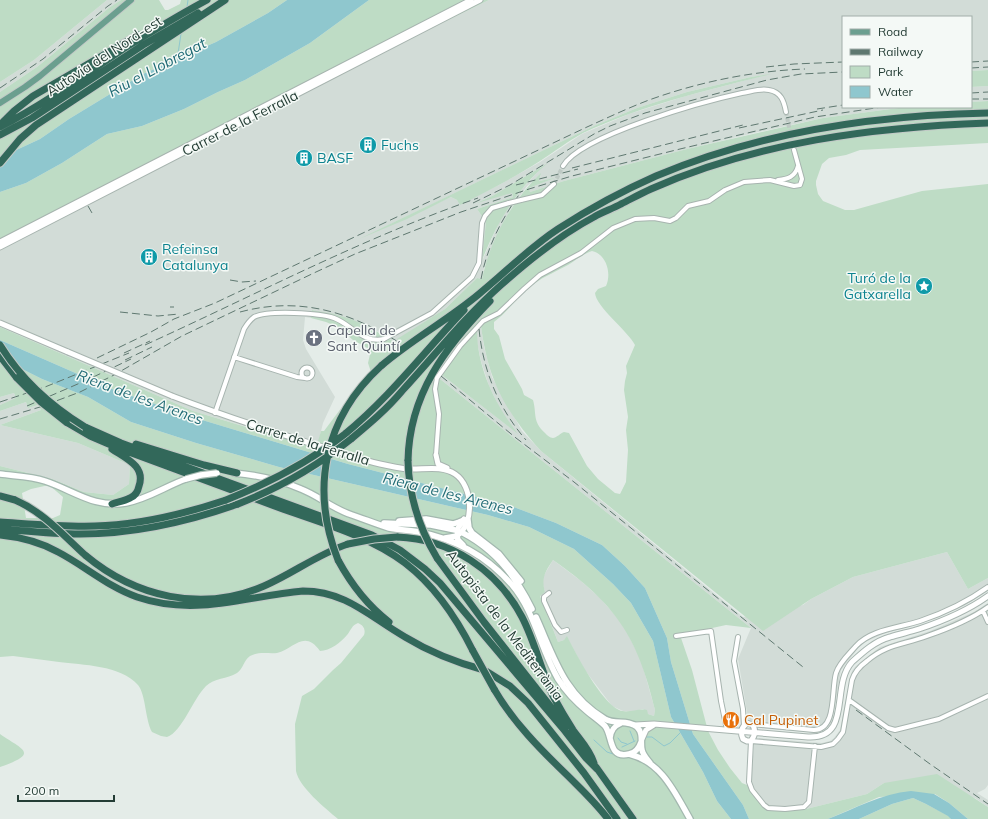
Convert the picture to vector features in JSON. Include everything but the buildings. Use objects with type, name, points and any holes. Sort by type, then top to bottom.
[{"type":"highway","points":[[0,126],[14,111],[33,96],[179,13],[207,0]]},
{"type":"highway","points":[[0,163],[27,133],[55,112],[224,0]]},
{"type":"highway","name":"Autovia del Nord-est","points":[[0,135],[32,118],[177,24],[224,0]]},
{"type":"highway","name":"Autovia del Nord-est","points":[[0,126],[34,109],[179,13]]},
{"type":"highway","name":"Autopista de la Mediterrània","points":[[617,819],[584,773],[528,703],[510,686],[475,664],[422,642],[392,624],[378,613],[345,574],[330,538],[325,516],[323,488],[327,459],[333,436],[346,408],[364,383],[381,366],[479,294],[528,250],[581,215],[638,184],[692,162],[728,150],[765,141],[825,129],[908,118],[988,113]]},
{"type":"highway","points":[[0,529],[78,534],[126,531],[181,522],[213,513],[270,491],[305,472],[336,452],[394,400],[466,320],[504,282],[563,236],[596,216],[672,180],[732,160],[804,143],[867,132],[939,125],[988,123]]},
{"type":"highway","name":"Autopista de la Mediterrània","points":[[620,205],[563,240],[530,265],[495,296],[455,340],[433,371],[422,394],[412,427],[408,461],[410,484],[416,512],[425,536],[438,558],[477,612],[596,766],[633,819]]},
{"type":"highway","points":[[0,522],[72,526],[120,524],[167,517],[226,500],[276,479],[309,459],[345,434],[371,411],[394,388],[479,294]]},
{"type":"highway","points":[[0,345],[16,368],[46,399],[59,410],[98,436],[129,460],[138,469],[141,481],[140,486],[133,496],[112,504]]},
{"type":"highway","points":[[0,356],[20,382],[41,402],[69,424],[90,436],[98,436],[197,464],[238,473]]},
{"type":"highway","points":[[98,436],[354,536],[382,548],[405,563],[433,589],[454,617],[494,690],[512,716],[527,734],[597,805],[608,819]]},
{"type":"highway","points":[[98,436],[372,534],[400,550],[440,583],[586,758],[596,766]]},
{"type":"highway","points":[[0,496],[16,500],[44,517],[85,555],[108,573],[139,589],[170,597],[209,599],[242,594],[286,575],[324,554],[348,544],[374,539],[398,538],[426,541],[447,547],[477,564],[499,584],[511,599],[522,617],[554,696],[572,728],[591,754],[596,766]]},
{"type":"highway","points":[[0,535],[22,538],[44,545],[64,555],[96,576],[123,591],[144,599],[167,604],[190,606],[213,605],[303,591],[332,595],[354,604],[413,642],[473,667],[484,670]]},
{"type":"main road","points":[[0,103],[40,76],[131,0]]},
{"type":"main road","points":[[0,474],[41,480],[89,500],[112,504],[138,500],[186,479],[201,475],[238,473],[294,486],[338,509],[362,519],[390,528],[417,531],[441,538],[469,550]]},
{"type":"main road","points":[[362,519],[380,523],[431,524],[456,533]]},
{"type":"main road","points":[[380,523],[421,519],[453,524],[465,520],[472,532],[499,554],[520,579],[532,600],[542,629]]},
{"type":"main road","points":[[441,538],[451,538],[456,533]]},
{"type":"main road","points":[[456,533],[459,542],[497,570],[520,596],[531,614],[558,678],[575,700],[608,730],[611,745],[615,750],[623,754],[629,754],[642,758],[650,763]]},
{"type":"main road","points":[[463,533],[487,550],[511,574],[525,594],[542,629],[556,665],[574,692],[605,719],[613,723],[629,723],[639,730],[642,740],[642,751],[650,763],[670,785],[690,819]]},
{"type":"main road","points":[[610,739],[611,732],[614,728],[624,723]]},
{"type":"main road","points":[[629,754],[637,750],[642,740]]},
{"type":"street","name":"Carrer de la Ferralla","points":[[0,242],[471,0]]},
{"type":"street","name":"Carrer de la Ferralla","points":[[0,246],[480,0]]},
{"type":"street","points":[[563,166],[567,159],[578,151],[615,133],[673,112],[730,96],[762,89],[770,90],[777,93],[782,98],[786,112]]},
{"type":"street","points":[[438,469],[435,466],[439,414],[435,389],[436,380],[447,363],[482,321],[499,313],[540,275],[581,253],[602,236],[625,223],[635,219],[645,218],[670,221],[676,218],[688,206],[709,201],[737,184],[752,180],[776,181],[794,186],[800,185],[802,179],[794,150]]},
{"type":"street","points":[[776,181],[790,178],[798,166]]},
{"type":"street","points":[[215,412],[242,333],[248,322],[255,317],[267,314],[328,316],[343,322],[365,337],[374,340],[384,339],[437,309],[472,277],[479,263],[482,224],[485,216],[492,208],[542,195],[554,184]]},
{"type":"street","name":"Carrer de la Ferralla","points":[[0,323],[172,396],[215,412],[369,461],[406,469],[446,470],[456,475]]},
{"type":"street","points":[[234,357],[289,373],[296,377],[309,378],[312,376],[312,370],[308,367],[296,373],[289,373]]},
{"type":"street","points":[[303,369],[302,374],[305,378]]},
{"type":"street","points":[[436,455],[438,464],[456,475],[464,486],[468,497],[468,510],[464,529],[456,533]]},
{"type":"street","points":[[420,469],[431,466],[435,461]]},
{"type":"street","points":[[740,732],[743,739],[747,741],[752,733],[763,726],[814,730],[821,729],[830,719],[835,679],[838,669],[860,642],[878,633],[921,621],[964,602],[988,588]]},
{"type":"street","points":[[549,593],[544,597],[544,601],[555,625],[561,632],[567,630]]},
{"type":"street","points":[[635,726],[660,724],[752,733],[812,737],[823,736],[836,724],[844,676],[849,666],[864,652],[880,640],[921,629],[975,605],[988,596]]},
{"type":"street","points":[[740,732],[752,733],[815,746],[829,746],[836,742],[841,736],[844,727],[852,680],[855,672],[876,653],[926,636],[973,616],[988,607]]},
{"type":"street","points":[[983,611],[988,622]]},
{"type":"street","points":[[676,636],[711,631],[721,701],[727,730]]},
{"type":"street","points":[[738,637],[734,661],[744,718],[752,733],[748,778],[752,790],[766,807],[780,810],[804,807],[809,802],[815,746]]},
{"type":"street","points":[[849,700],[888,728],[895,730],[939,719],[988,696]]},
{"type":"street","points":[[642,740],[644,733],[648,728],[660,724]]},
{"type":"shaded area","points":[[107,0],[121,0],[110,7],[37,67],[0,92],[0,82],[34,60]]},
{"type":"shaded area","points":[[489,0],[988,0],[988,70],[972,71],[972,16],[842,16],[842,108],[898,108],[823,118],[758,132],[564,181],[530,192],[529,188],[552,179],[538,181],[541,175],[527,186],[510,210],[484,268],[482,279],[477,278],[445,309],[398,339],[401,342],[399,345],[379,332],[312,310],[311,318],[305,317],[303,340],[306,349],[335,397],[323,423],[317,448],[193,411],[0,327],[0,248],[371,58]],"holes":[[[766,75],[686,96],[629,114],[582,134],[540,162],[499,185],[460,204],[457,200],[451,197],[368,235],[596,125],[637,108],[687,92],[751,77]],[[543,166],[521,190],[501,218],[483,259],[486,222],[477,209],[513,197],[512,192],[481,201]]]},
{"type":"shaded area","points":[[988,86],[988,101],[972,102],[972,87]]},
{"type":"shaded area","points":[[481,326],[484,347],[492,377],[522,431],[541,451],[743,617],[803,605],[811,599],[853,577],[947,552],[968,589],[988,578],[988,591],[964,606],[921,623],[883,634],[865,642],[859,647],[841,670],[833,716],[831,723],[824,730],[817,733],[759,728],[748,718],[738,659],[751,628],[440,379],[442,375],[517,433],[503,415],[489,386],[477,342],[477,330]]},
{"type":"shaded area","points":[[14,393],[16,399],[0,405],[0,397]]},
{"type":"shaded area","points":[[26,402],[28,408],[38,405],[41,410],[0,425],[0,411]]},
{"type":"shaded area","points":[[0,425],[78,443],[130,465],[129,484],[113,495],[84,492],[52,479],[0,466]]},
{"type":"shaded area","points":[[553,560],[581,581],[600,598],[621,622],[641,660],[655,710],[654,716],[648,714],[643,709],[632,712],[623,711],[612,706],[584,669],[567,637],[558,642],[540,595],[545,592],[543,577]]},
{"type":"shaded area","points":[[988,603],[988,785],[985,789],[977,793],[988,800],[988,807],[975,798],[884,783],[867,794],[806,809],[781,811],[765,809],[762,806],[747,785],[751,781],[754,745],[759,738],[822,743],[830,741],[840,730],[850,677],[856,666],[880,647],[930,631],[974,612]]},
{"type":"green space","points":[[0,0],[107,0],[34,60],[0,82]]},
{"type":"green space","points":[[121,0],[159,0],[165,10],[168,10],[180,4],[181,0],[287,0],[268,13],[216,42],[143,74],[69,119],[40,139],[0,156],[0,92],[37,67],[110,7]]},
{"type":"green space","points":[[369,0],[489,0],[371,58],[0,248],[0,192],[26,183],[62,163],[107,134],[142,126],[184,109],[245,80],[310,43]]},
{"type":"green space","points":[[988,70],[988,86],[972,87],[972,71]]},
{"type":"green space","points":[[771,74],[652,106],[606,123],[577,136],[520,173],[460,205],[457,200],[451,197],[407,219],[359,239],[596,125],[637,108],[687,92],[751,77]]},
{"type":"green space","points":[[988,101],[988,143],[860,150],[846,155],[829,158],[822,164],[816,185],[818,194],[823,201],[845,210],[854,210],[922,191],[988,184],[988,578],[968,589],[947,552],[853,577],[811,599],[763,631],[541,451],[517,422],[500,394],[488,363],[481,326],[477,330],[480,358],[484,372],[495,398],[518,434],[442,375],[440,379],[751,628],[726,625],[680,635],[692,670],[708,731],[730,768],[742,783],[747,785],[765,809],[781,811],[806,809],[867,794],[884,783],[937,774],[988,807],[988,819],[968,819],[949,803],[935,794],[879,797],[828,819],[749,819],[743,805],[693,734],[671,662],[667,638],[645,588],[625,566],[602,545],[556,523],[511,506],[348,464],[189,416],[112,389],[0,340],[0,327],[193,411],[316,448],[321,431],[324,431],[371,372],[368,363],[371,350],[353,340],[338,327],[311,318],[312,310],[331,313],[353,320],[399,345],[401,342],[397,339],[445,309],[477,278],[482,279],[491,249],[504,222],[520,196],[541,173],[539,181],[555,178],[529,188],[530,192],[564,181],[687,149],[823,118],[898,108],[972,108],[972,102]],"holes":[[[592,251],[601,256],[608,270],[608,281],[606,286],[598,289],[595,293],[597,299],[606,312],[635,345],[626,366],[627,373],[624,390],[628,417],[626,430],[628,450],[626,482],[620,494],[615,493],[598,479],[587,466],[569,433],[564,432],[552,438],[541,429],[538,425],[533,400],[524,395],[505,359],[499,336],[494,329],[494,322],[529,287]]]},
{"type":"green space","points":[[548,163],[517,195],[494,233],[482,260],[486,222],[477,209],[513,197],[512,193],[477,203],[494,195]]},
{"type":"green space","points":[[0,358],[42,379],[88,397],[131,422],[279,467],[488,515],[529,527],[574,549],[613,584],[631,603],[653,641],[671,717],[703,772],[717,801],[731,819],[338,819],[313,797],[298,777],[296,771],[295,724],[302,696],[314,689],[341,663],[364,635],[364,628],[358,623],[353,626],[347,635],[335,646],[324,651],[320,651],[309,641],[304,641],[277,653],[253,654],[246,660],[237,673],[209,683],[201,692],[178,729],[167,737],[152,732],[141,689],[131,678],[122,673],[90,665],[13,656],[0,657],[0,466],[52,479],[84,492],[113,495],[129,484],[130,465],[78,443],[0,425],[41,410],[38,405],[28,408],[26,402],[0,411],[0,405],[16,398],[14,393],[0,397]],"holes":[[[49,485],[63,497],[60,515],[53,518],[26,518],[22,493],[31,489]],[[553,560],[593,591],[621,624],[632,642],[641,662],[655,710],[654,716],[648,714],[647,710],[622,711],[612,705],[597,688],[567,636],[564,640],[558,642],[540,596],[545,592],[543,583],[544,575]]]},
{"type":"green space","points":[[0,734],[21,748],[24,751],[24,755],[0,767]]},
{"type":"green space","points":[[913,798],[949,816],[951,819],[859,819],[892,804]]},
{"type":"water","points":[[287,0],[369,0],[310,43],[245,80],[184,109],[142,126],[107,134],[62,163],[26,183],[0,192],[0,156],[40,139],[69,119],[143,74],[216,42],[268,13]]},
{"type":"water","name":"Riera de les Arenes","points":[[0,340],[112,389],[189,416],[348,464],[511,506],[556,523],[602,545],[625,566],[645,588],[667,638],[671,662],[693,734],[743,805],[749,819],[731,819],[717,801],[703,772],[671,717],[653,641],[631,603],[613,584],[574,549],[529,527],[488,515],[279,467],[131,422],[88,397],[42,379],[0,358]]},
{"type":"water","points":[[911,791],[934,794],[949,803],[968,819],[951,819],[913,798],[892,804],[859,819],[828,819],[879,798]]},
{"type":"waterway","points":[[187,7],[188,0]]},
{"type":"waterway","name":"Riu el Llobregat","points":[[177,60],[181,34]]},
{"type":"waterway","points":[[630,731],[634,741]]},
{"type":"waterway","points":[[646,737],[652,737],[664,746],[670,743],[680,733]]},
{"type":"waterway","points":[[618,738],[621,742],[627,744]]},
{"type":"waterway","points":[[594,740],[607,752],[613,754]]},
{"type":"waterway","points":[[622,747],[635,741]]},
{"type":"tunnel","points":[[786,112],[793,147]]},
{"type":"tunnel","points":[[554,184],[563,166]]},
{"type":"railway","points":[[0,88],[43,59],[117,0]]},
{"type":"railway","points":[[972,62],[988,61]]},
{"type":"railway","points":[[766,67],[842,62]]},
{"type":"railway","points":[[972,68],[988,67]]},
{"type":"railway","points":[[97,358],[151,332],[174,319],[215,303],[587,127],[641,103],[687,88],[726,78],[765,72],[805,69]]},
{"type":"railway","points":[[473,203],[510,185],[594,134],[610,126],[645,113],[767,80],[801,74],[842,72]]},
{"type":"railway","points":[[972,93],[988,92]]},
{"type":"railway","points":[[972,99],[988,99]]},
{"type":"railway","points":[[817,109],[842,105]]},
{"type":"railway","points":[[0,419],[40,407],[80,392],[114,375],[182,336],[316,272],[355,254],[461,212],[572,176],[815,117],[875,108]]},
{"type":"railway","points":[[739,128],[823,110]]},
{"type":"railway","points":[[572,168],[743,125]]},
{"type":"railway","points":[[516,185],[578,169]]},
{"type":"railway","points":[[481,279],[487,256],[496,233],[521,192]]},
{"type":"railway","points":[[145,345],[351,249],[478,198]]},
{"type":"railway","points":[[88,206],[92,213]]},
{"type":"railway","points":[[230,280],[242,282],[256,281]]},
{"type":"railway","points":[[240,312],[262,307],[283,306],[324,310],[343,315],[362,323],[400,343]]},
{"type":"railway","points":[[120,312],[158,316],[179,314]]},
{"type":"railway","points":[[479,329],[484,360],[494,389],[516,428],[526,440]]},
{"type":"railway","points":[[124,353],[150,341]]},
{"type":"railway","points":[[125,360],[152,347]]},
{"type":"railway","points":[[0,402],[45,387],[129,353]]},
{"type":"railway","points":[[27,406],[131,359]]},
{"type":"railway","points":[[441,376],[516,438],[574,482],[803,667]]},
{"type":"railway","points":[[856,710],[988,804]]},
{"type":"place","name":"Fuchs","points":[[368,145]]},
{"type":"place","name":"BASF","points":[[304,158]]},
{"type":"place","name":"Refeinsa Catalunya","points":[[149,257]]},
{"type":"place","name":"Turó de la Gatxarella","points":[[924,286]]},
{"type":"place","name":"Capella de Sant Quintí","points":[[314,338]]},
{"type":"place","name":"Cal Pupinet","points":[[731,720]]}]
